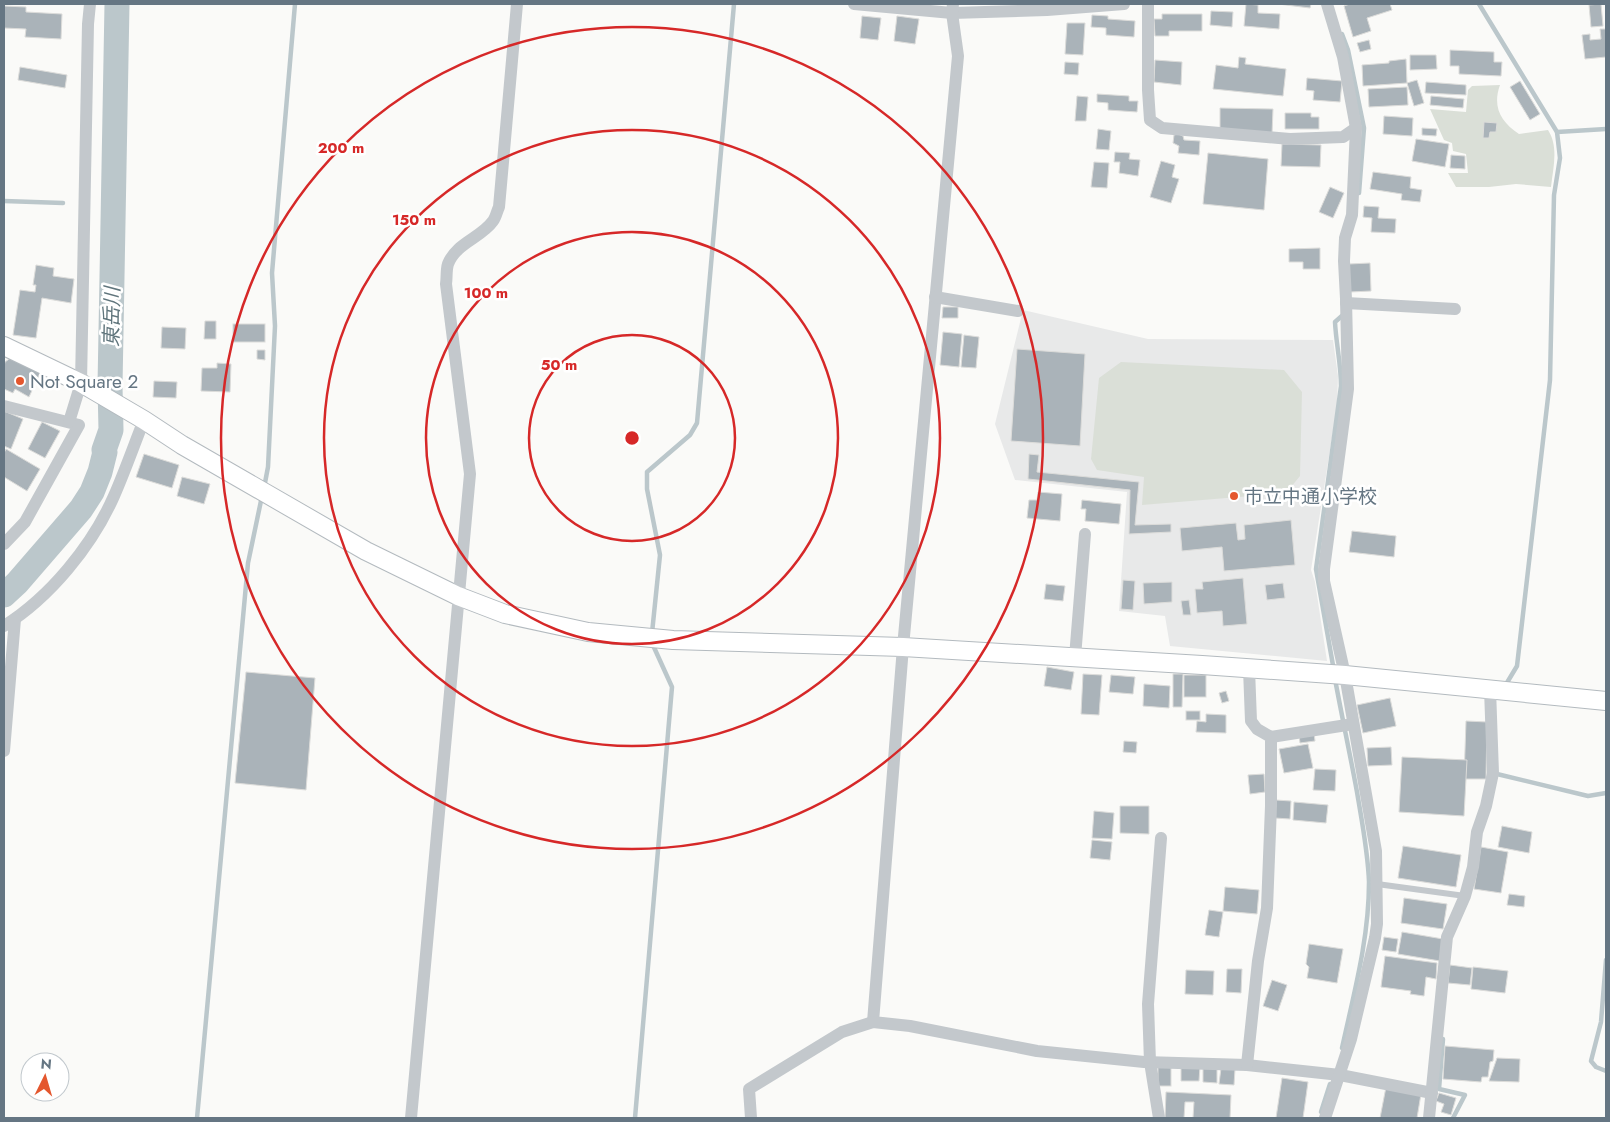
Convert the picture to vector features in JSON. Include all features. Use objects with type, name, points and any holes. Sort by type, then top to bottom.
[{"type":"street","points":[[70,422],[81,383],[90,4]]},
{"type":"street","points":[[411,1118],[470,474],[446,284],[448,265],[455,253],[464,244],[485,230],[494,220],[499,207],[517,4]]},
{"type":"street","points":[[854,4],[1047,10],[1124,4]]},
{"type":"street","points":[[1148,4],[1150,120],[1162,128],[1290,139],[1343,137],[1356,128]]},
{"type":"street","points":[[1325,1118],[1352,1039],[1377,924],[1376,851],[1345,675],[1324,581],[1348,389],[1344,261],[1345,238],[1352,215],[1356,128],[1343,57],[1327,4]]},
{"type":"street","points":[[873,1022],[903,647],[934,297],[958,56],[952,8]]},
{"type":"street","points":[[934,297],[1018,312]]},
{"type":"street","points":[[1346,303],[1455,308]]},
{"type":"street","points":[[4,346],[81,383],[182,445],[366,551],[458,596],[505,614],[588,632],[673,640],[903,647],[1075,657],[1345,675],[1606,701]]},
{"type":"street","points":[[4,406],[79,425],[26,522],[4,544]]},
{"type":"street","points":[[4,750],[9,623],[47,590],[76,560],[114,497],[144,420]]},
{"type":"street","points":[[1075,657],[1085,534]]},
{"type":"street","points":[[1249,669],[1251,721],[1257,729],[1271,737],[1353,724]]},
{"type":"street","points":[[1429,1118],[1447,936],[1465,896],[1473,867],[1477,832],[1486,806],[1493,773],[1499,690]]},
{"type":"street","points":[[1247,1065],[1258,961],[1267,908],[1271,806],[1271,737]]},
{"type":"street","points":[[1159,1118],[1150,1062],[1148,1004],[1161,838]]},
{"type":"street","points":[[751,1118],[749,1089],[842,1032],[873,1022],[910,1026],[1037,1050],[1150,1062],[1247,1065],[1340,1076],[1432,1093]]},
{"type":"lane","points":[[1377,884],[1465,896]]},
{"type":"shaded area","points":[[1500,85],[1497,100],[1498,107],[1507,124],[1519,134],[1548,130],[1554,150],[1551,187],[1516,184],[1489,187],[1456,187],[1448,173],[1468,173],[1466,154],[1453,151],[1452,143],[1444,140],[1430,109],[1466,112],[1468,90],[1472,86]]},
{"type":"shaded area","points":[[1023,310],[1148,339],[1333,340],[1338,376],[1337,406],[1311,570],[1315,582],[1327,661],[1170,646],[1165,616],[1119,611],[1127,492],[1015,480],[995,424]]},
{"type":"shaded area","points":[[1121,362],[1284,370],[1302,392],[1300,476],[1286,493],[1142,505],[1144,477],[1097,470],[1091,459],[1099,378]]},
{"type":"building","points":[[1246,4],[1258,5],[1258,13],[1280,14],[1279,29],[1244,26]]},
{"type":"building","points":[[1278,4],[1311,4],[1310,8]]},
{"type":"building","points":[[1350,4],[1390,4],[1392,10],[1367,18],[1371,31],[1353,37],[1344,6]]},
{"type":"building","points":[[1601,4],[1603,26],[1591,27],[1589,5]]},
{"type":"building","points":[[4,6],[26,7],[26,12],[62,14],[61,39],[25,37],[26,29],[4,28]]},
{"type":"building","points":[[1211,11],[1233,12],[1232,27],[1210,25]]},
{"type":"building","points":[[1162,14],[1202,14],[1202,31],[1169,31],[1169,36],[1155,36],[1154,19],[1162,19]]},
{"type":"building","points":[[1092,15],[1108,16],[1108,19],[1135,21],[1134,37],[1106,35],[1106,28],[1091,27]]},
{"type":"building","points":[[862,16],[881,18],[878,40],[860,38]]},
{"type":"building","points":[[897,16],[919,19],[915,44],[894,41]]},
{"type":"building","points":[[1067,23],[1085,23],[1083,55],[1065,54]]},
{"type":"building","points":[[1600,29],[1606,29],[1606,57],[1585,59],[1582,35],[1590,34],[1590,40],[1601,39]]},
{"type":"building","points":[[1369,40],[1371,49],[1360,52],[1357,43]]},
{"type":"building","points":[[1450,50],[1494,52],[1494,62],[1502,62],[1501,76],[1459,74],[1459,66],[1450,66]]},
{"type":"building","points":[[1410,55],[1436,55],[1437,69],[1410,70]]},
{"type":"building","points":[[1239,57],[1246,58],[1245,64],[1286,69],[1283,96],[1213,89],[1216,65],[1238,68]]},
{"type":"building","points":[[1406,59],[1407,83],[1363,86],[1362,65],[1389,63],[1389,61]]},
{"type":"building","points":[[1155,60],[1182,62],[1181,85],[1154,82]]},
{"type":"building","points":[[1065,62],[1079,63],[1078,75],[1064,74]]},
{"type":"building","points":[[20,67],[67,75],[65,88],[18,80]]},
{"type":"building","points":[[1307,78],[1342,81],[1340,102],[1313,100],[1314,91],[1306,90]]},
{"type":"building","points":[[1417,80],[1424,103],[1414,106],[1407,83]]},
{"type":"building","points":[[1520,81],[1540,114],[1530,120],[1510,87]]},
{"type":"building","points":[[1426,82],[1466,85],[1466,95],[1425,93]]},
{"type":"building","points":[[1407,87],[1408,105],[1369,107],[1368,89]]},
{"type":"building","points":[[1097,94],[1129,96],[1129,101],[1138,101],[1137,112],[1108,110],[1108,103],[1097,102]]},
{"type":"building","points":[[1077,96],[1088,97],[1086,121],[1075,121]]},
{"type":"building","points":[[1431,96],[1464,99],[1463,108],[1430,105]]},
{"type":"building","points":[[1220,108],[1273,109],[1272,134],[1220,133]]},
{"type":"building","points":[[1285,113],[1311,113],[1311,117],[1319,117],[1319,129],[1285,129]]},
{"type":"building","points":[[1384,116],[1413,118],[1412,136],[1383,134]]},
{"type":"building","points":[[1484,122],[1497,123],[1496,132],[1490,132],[1489,138],[1483,138]]},
{"type":"building","points":[[1422,128],[1437,129],[1436,136],[1422,135]]},
{"type":"building","points":[[1098,129],[1111,131],[1109,150],[1096,149]]},
{"type":"building","points":[[1174,135],[1183,136],[1184,140],[1200,141],[1199,155],[1178,153],[1179,146],[1173,143]]},
{"type":"building","points":[[1416,139],[1449,144],[1445,167],[1412,161]]},
{"type":"building","points":[[1282,144],[1321,145],[1320,167],[1281,166]]},
{"type":"building","points":[[1115,152],[1130,153],[1129,159],[1140,160],[1138,176],[1119,173],[1120,162],[1114,162]]},
{"type":"building","points":[[1208,153],[1268,159],[1264,210],[1203,204]]},
{"type":"building","points":[[1451,155],[1465,156],[1465,169],[1450,168]]},
{"type":"building","points":[[1161,161],[1175,165],[1172,177],[1179,179],[1171,203],[1150,197]]},
{"type":"building","points":[[1094,162],[1109,163],[1107,188],[1091,187]]},
{"type":"building","points":[[1373,172],[1411,177],[1410,188],[1422,190],[1420,202],[1401,200],[1402,194],[1370,189]]},
{"type":"building","points":[[1330,187],[1344,193],[1333,218],[1319,212]]},
{"type":"building","points":[[1364,206],[1379,207],[1378,218],[1396,219],[1395,233],[1371,232],[1372,218],[1363,217]]},
{"type":"building","points":[[1320,248],[1320,269],[1303,269],[1303,262],[1289,262],[1289,249]]},
{"type":"building","points":[[1370,263],[1371,291],[1350,292],[1349,264]]},
{"type":"building","points":[[36,265],[54,268],[53,276],[74,279],[71,303],[42,298],[36,338],[13,335],[20,290],[35,292],[36,285],[33,285]]},
{"type":"building","points":[[943,307],[958,307],[958,318],[942,318]]},
{"type":"building","points":[[205,321],[216,321],[216,339],[204,339]]},
{"type":"building","points":[[233,324],[265,324],[265,342],[233,342]]},
{"type":"building","points":[[162,327],[186,328],[185,349],[161,348]]},
{"type":"building","points":[[943,332],[962,334],[959,367],[940,365]]},
{"type":"building","points":[[964,335],[979,337],[976,368],[961,367]]},
{"type":"building","points":[[1017,349],[1085,354],[1080,446],[1011,441]]},
{"type":"building","points":[[257,350],[265,350],[265,360],[257,359]]},
{"type":"building","name":"Not Square 2","points":[[12,357],[40,373],[29,397],[15,389],[13,393],[4,389],[5,362]]},
{"type":"building","points":[[217,363],[231,364],[230,392],[201,391],[202,368],[217,368]]},
{"type":"building","points":[[154,381],[177,382],[176,398],[153,397]]},
{"type":"building","points":[[4,411],[23,419],[11,449],[4,446]]},
{"type":"building","points":[[42,422],[60,431],[45,458],[28,449]]},
{"type":"building","points":[[6,449],[40,469],[27,491],[4,477],[4,453]]},
{"type":"building","points":[[144,454],[179,465],[172,488],[136,477]]},
{"type":"building","points":[[1029,454],[1039,455],[1037,472],[1139,482],[1135,525],[1171,524],[1171,532],[1129,534],[1130,490],[1028,479]]},
{"type":"building","points":[[182,477],[210,484],[204,504],[177,496]]},
{"type":"building","points":[[1038,492],[1062,494],[1060,521],[1027,518],[1029,500],[1037,500]]},
{"type":"building","points":[[1082,500],[1121,504],[1119,524],[1085,521],[1086,509],[1081,509]]},
{"type":"building","points":[[1291,520],[1295,565],[1224,571],[1222,547],[1182,551],[1180,528],[1236,523],[1238,540],[1245,539],[1244,525]]},
{"type":"building","points":[[1352,531],[1396,536],[1394,557],[1349,552]]},
{"type":"building","points":[[1243,578],[1247,624],[1223,626],[1222,611],[1197,613],[1195,589],[1203,589],[1202,582]]},
{"type":"building","points":[[1123,580],[1135,581],[1133,610],[1121,609]]},
{"type":"building","points":[[1172,582],[1172,602],[1144,604],[1143,583]]},
{"type":"building","points":[[1283,583],[1285,598],[1267,600],[1265,585]]},
{"type":"building","points":[[1046,584],[1065,586],[1063,601],[1044,599]]},
{"type":"building","points":[[1189,600],[1191,615],[1183,615],[1181,601]]},
{"type":"building","points":[[1047,667],[1074,672],[1071,690],[1044,686]]},
{"type":"building","points":[[246,672],[315,678],[306,790],[235,783]]},
{"type":"building","points":[[1083,674],[1102,675],[1099,715],[1081,714]]},
{"type":"building","points":[[1173,674],[1183,674],[1182,707],[1173,707]]},
{"type":"building","points":[[1111,675],[1135,677],[1133,694],[1109,692]]},
{"type":"building","points":[[1184,675],[1206,675],[1206,697],[1184,697]]},
{"type":"building","points":[[1144,684],[1170,686],[1169,708],[1143,706]]},
{"type":"building","points":[[1226,691],[1229,701],[1222,703],[1219,693]]},
{"type":"building","points":[[1390,698],[1396,726],[1363,733],[1357,705]]},
{"type":"building","points":[[1186,711],[1200,711],[1200,720],[1186,720]]},
{"type":"building","points":[[1206,714],[1226,715],[1226,733],[1196,732],[1197,721],[1206,722]]},
{"type":"building","points":[[1466,721],[1487,722],[1486,779],[1464,779]]},
{"type":"building","points":[[1314,733],[1315,741],[1300,743],[1299,735]]},
{"type":"building","points":[[1124,741],[1137,742],[1136,753],[1123,752]]},
{"type":"building","points":[[1308,744],[1313,768],[1284,773],[1279,749]]},
{"type":"building","points":[[1391,747],[1392,765],[1368,766],[1367,748]]},
{"type":"building","points":[[1402,757],[1467,760],[1464,816],[1399,812]]},
{"type":"building","points":[[1315,769],[1336,770],[1335,791],[1313,790]]},
{"type":"building","points":[[1264,774],[1265,792],[1250,794],[1248,775]]},
{"type":"building","points":[[1276,800],[1291,801],[1290,819],[1275,818]]},
{"type":"building","points":[[1294,802],[1328,805],[1326,823],[1293,820]]},
{"type":"building","points":[[1120,806],[1149,806],[1149,834],[1120,833]]},
{"type":"building","points":[[1094,811],[1114,813],[1112,839],[1092,838]]},
{"type":"building","points":[[1502,826],[1532,832],[1529,853],[1498,847]]},
{"type":"building","points":[[1092,840],[1112,842],[1110,860],[1090,858]]},
{"type":"building","points":[[1403,846],[1461,855],[1456,887],[1398,878]]},
{"type":"building","points":[[1481,847],[1508,852],[1501,893],[1474,889]]},
{"type":"building","points":[[1225,887],[1259,890],[1257,914],[1223,911]]},
{"type":"building","points":[[1509,894],[1525,896],[1524,907],[1507,905]]},
{"type":"building","points":[[1404,898],[1447,904],[1443,929],[1401,923]]},
{"type":"building","points":[[1209,910],[1223,912],[1219,937],[1205,935]]},
{"type":"building","points":[[1402,932],[1443,939],[1440,961],[1398,954]]},
{"type":"building","points":[[1384,937],[1398,939],[1396,952],[1382,950]]},
{"type":"building","points":[[1309,944],[1343,949],[1337,983],[1307,978],[1309,967],[1306,964]]},
{"type":"building","points":[[1385,956],[1437,963],[1436,979],[1426,977],[1424,996],[1410,994],[1411,991],[1381,987]]},
{"type":"building","points":[[1450,965],[1472,968],[1470,985],[1448,983]]},
{"type":"building","points":[[1473,967],[1508,971],[1505,993],[1471,989]]},
{"type":"building","points":[[1227,969],[1242,969],[1241,993],[1226,992]]},
{"type":"building","points":[[1186,970],[1214,971],[1213,995],[1185,994]]},
{"type":"building","points":[[1272,980],[1287,985],[1278,1011],[1263,1006]]},
{"type":"building","points":[[1445,1046],[1494,1050],[1488,1077],[1482,1077],[1481,1082],[1443,1079]]},
{"type":"building","points":[[1497,1058],[1520,1059],[1519,1082],[1489,1081]]},
{"type":"building","points":[[1181,1065],[1200,1066],[1199,1081],[1181,1081]]},
{"type":"building","points":[[1158,1066],[1171,1066],[1171,1086],[1158,1086]]},
{"type":"building","points":[[1203,1067],[1217,1067],[1217,1083],[1203,1082]]},
{"type":"building","points":[[1221,1068],[1235,1069],[1234,1085],[1219,1084]]},
{"type":"building","points":[[1282,1078],[1308,1082],[1303,1118],[1276,1118]]},
{"type":"building","points":[[1386,1087],[1421,1094],[1417,1118],[1380,1118]]},
{"type":"building","points":[[1166,1092],[1231,1095],[1230,1118],[1193,1118],[1194,1102],[1185,1102],[1184,1118],[1165,1118]]},
{"type":"building","points":[[1439,1093],[1456,1098],[1451,1115],[1441,1112],[1444,1104],[1436,1101]]},
{"type":"waterway","name":"東岳川","points":[[4,595],[17,583],[81,509],[92,492],[100,472],[104,450],[111,430],[110,386],[117,4]]},
{"type":"waterway","points":[[264,488],[268,467],[275,326],[272,273],[295,4]]},
{"type":"waterway","points":[[652,633],[660,555],[647,489],[647,472],[690,435],[697,423],[734,4]]},
{"type":"waterway","points":[[1479,4],[1557,132],[1560,158],[1554,195],[1550,380],[1517,666],[1505,686]]},
{"type":"waterway","points":[[1342,34],[1348,50],[1364,128],[1359,193]]},
{"type":"waterway","points":[[1557,132],[1606,129]]},
{"type":"waterway","points":[[4,201],[63,203]]},
{"type":"waterway","points":[[1334,671],[1316,569],[1341,386],[1335,322],[1344,314]]},
{"type":"waterway","points":[[197,1118],[248,563],[262,496]]},
{"type":"waterway","points":[[635,1118],[672,687],[652,643]]},
{"type":"waterway","points":[[1335,679],[1363,826],[1369,882],[1364,945],[1342,1048]]},
{"type":"waterway","points":[[1497,774],[1588,796],[1606,793]]},
{"type":"waterway","points":[[1606,960],[1601,1022],[1591,1061],[1596,1067],[1606,1071]]},
{"type":"waterway","points":[[1443,1039],[1439,1089],[1465,1095],[1453,1118]]},
{"type":"waterway","points":[[1321,1112],[1330,1084]]},
{"type":"place","name":"Not Square 2","points":[[20,381]]},
{"type":"place","name":"市立中通小学校","points":[[1234,496]]}]
